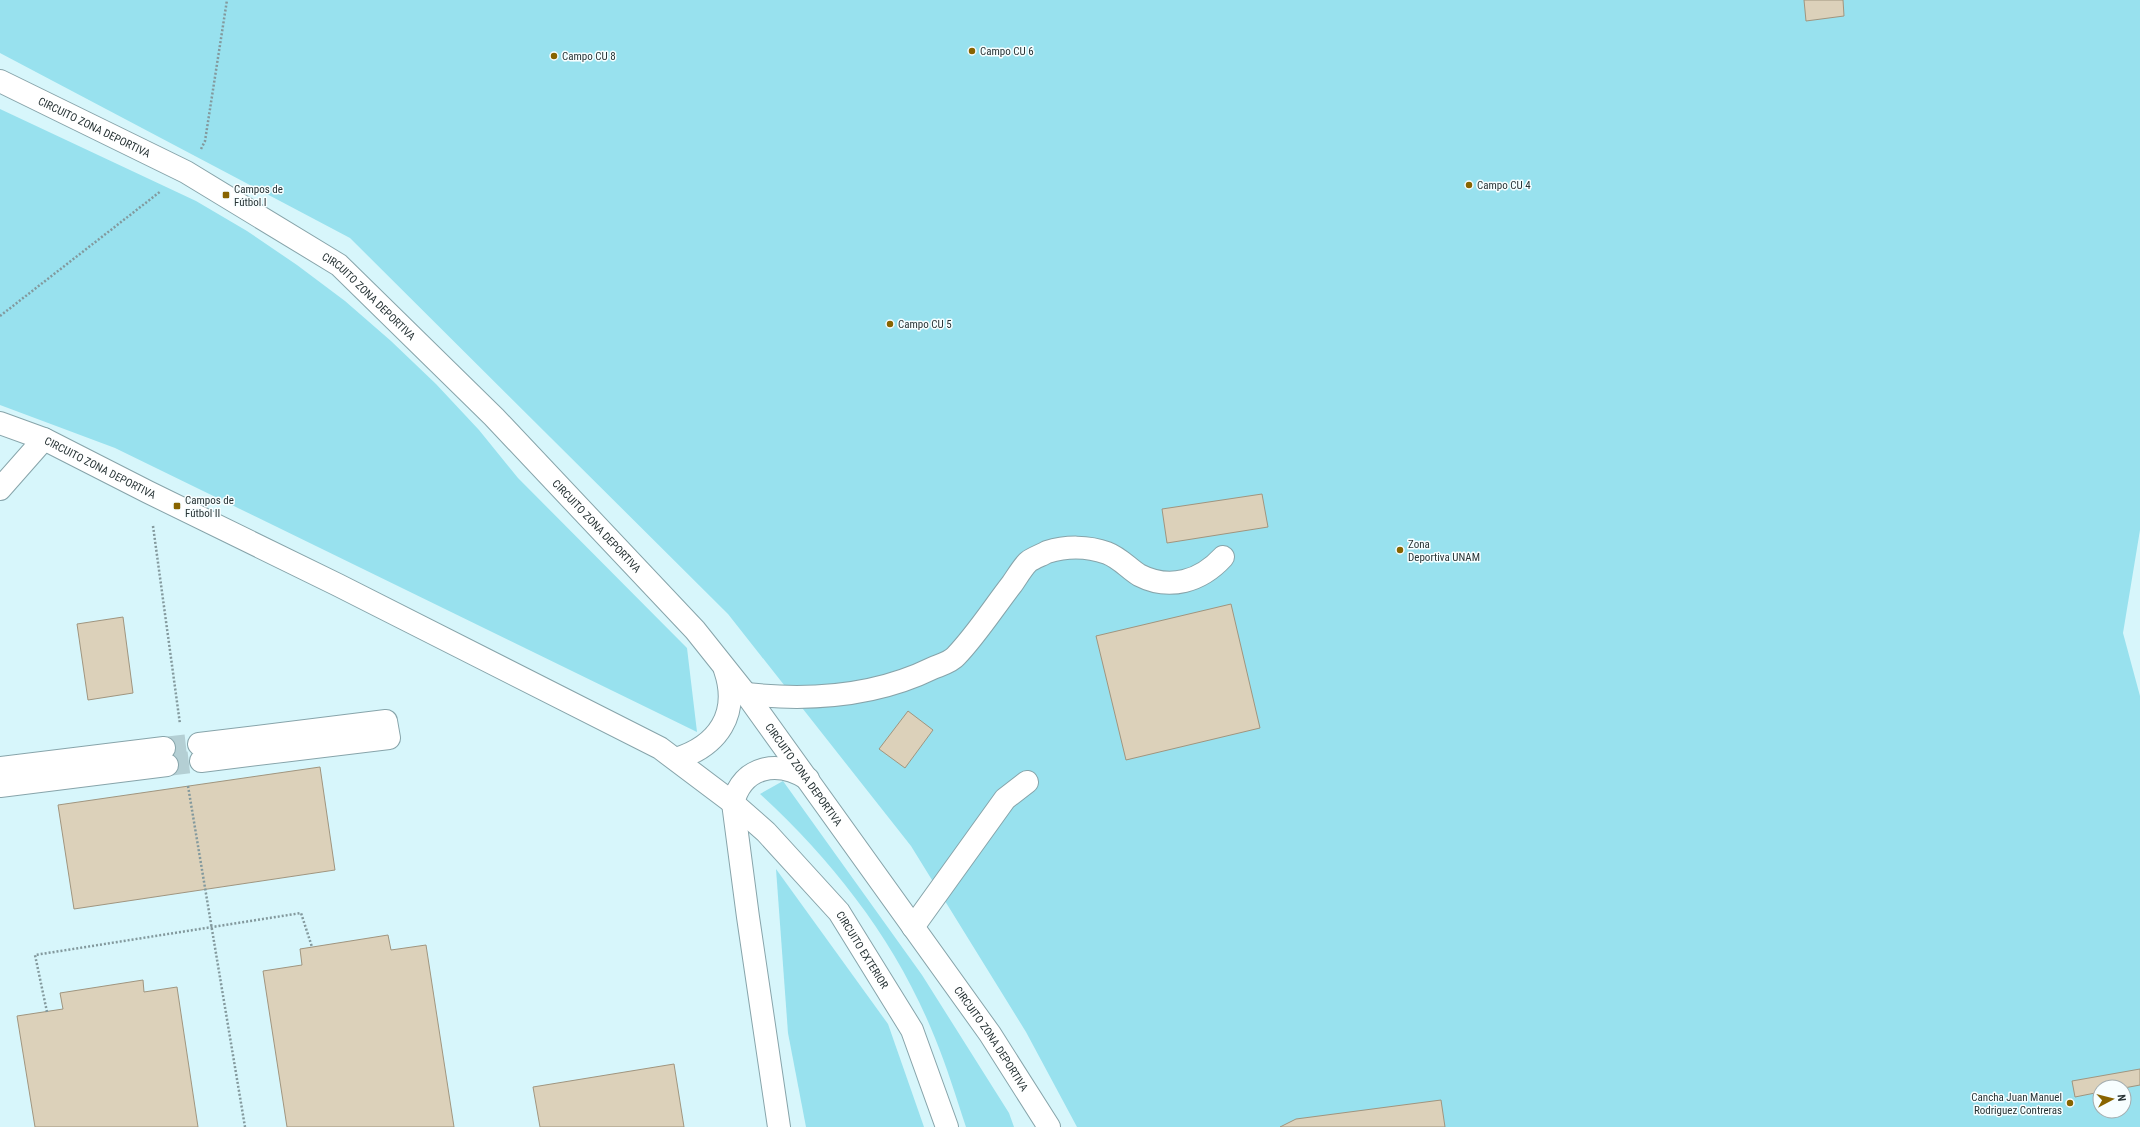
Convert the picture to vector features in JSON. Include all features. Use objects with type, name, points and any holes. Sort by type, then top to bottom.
[{"type":"street","name":"CIRCUITO ZONA DEPORTIVA","points":[[0,81],[186,172],[339,265],[494,417],[696,630],[746,694],[808,779],[990,1034],[1049,1127]]},
{"type":"street","name":"CIRCUITO ZONA DEPORTIVA","points":[[0,423],[44,439],[148,492],[338,585],[660,748],[733,802]]},
{"type":"street","points":[[0,489],[44,439]]},
{"type":"street","points":[[746,694],[782,698],[818,698],[854,694],[888,686],[923,673],[955,657],[1029,561],[1048,552],[1067,548],[1088,548],[1107,553],[1119,559],[1139,574],[1154,580],[1169,583],[1184,582],[1199,577],[1213,569],[1223,557]]},
{"type":"street","points":[[676,759],[692,754],[707,744],[720,731],[727,716],[730,699],[730,683],[724,667]]},
{"type":"street","points":[[386,721],[389,738],[200,752],[386,721]]},
{"type":"street","points":[[0,768],[165,756],[0,786]]},
{"type":"street","points":[[780,1127],[752,948],[733,802],[737,788],[745,780],[755,773],[766,769],[781,768],[795,771],[808,779]]},
{"type":"street","points":[[913,927],[1005,800],[1027,782]]},
{"type":"street","name":"CIRCUITO EXTERIOR","points":[[733,802],[766,832],[838,912],[912,1030],[947,1127]]},
{"type":"path","points":[[148,492],[163,588],[181,725]]},
{"type":"path","points":[[187,779],[245,1127]]},
{"type":"path","points":[[46,1012],[35,955],[301,912],[312,947]]},
{"type":"shaded area","name":"Zona Deportiva UNAM","points":[[0,0],[2140,0],[2140,530],[2123,633],[2140,696],[2140,1127],[1077,1127],[1026,1032],[911,846],[728,614],[350,238],[0,53]]},
{"type":"shaded area","points":[[0,109],[196,201],[247,231],[297,265],[345,301],[391,341],[436,384],[479,430],[518,478],[687,648],[697,732],[115,448],[0,405]]},
{"type":"shaded area","points":[[783,781],[922,975],[1009,1113],[1014,1127],[966,1127],[935,1038],[920,1003],[883,937],[838,876],[814,848],[760,794]]},
{"type":"shaded area","points":[[776,869],[888,1024],[924,1127],[806,1127],[788,1033]]},
{"type":"building","points":[[1804,0],[1843,0],[1844,16],[1806,21]]},
{"type":"building","points":[[1262,494],[1268,527],[1167,543],[1162,509]]},
{"type":"building","points":[[1231,604],[1260,728],[1126,760],[1096,636]]},
{"type":"building","points":[[123,617],[133,693],[88,700],[77,624]]},
{"type":"building","points":[[908,711],[933,730],[905,768],[879,749]]},
{"type":"building","points":[[320,767],[335,870],[74,909],[58,805]]},
{"type":"building","points":[[388,935],[391,950],[426,945],[454,1127],[287,1127],[263,971],[302,965],[300,949]]},
{"type":"building","points":[[143,980],[144,992],[177,987],[198,1127],[35,1127],[17,1016],[63,1009],[60,993]]},
{"type":"building","points":[[674,1064],[684,1127],[540,1127],[533,1087]]},
{"type":"building","points":[[2140,1069],[2140,1085],[2132,1086],[2132,1079],[2092,1079],[2092,1094],[2075,1097],[2072,1081]]},
{"type":"building","points":[[1441,1100],[1445,1127],[1280,1127],[1296,1119]]},
{"type":"tunnel","points":[[164,748],[199,744]]},
{"type":"tunnel","points":[[167,765],[201,761]]},
{"type":"place","name":"Campo CU 6","points":[[972,51]]},
{"type":"place","name":"Campo CU 8","points":[[554,56]]},
{"type":"place","name":"Campo CU 4","points":[[1469,185]]},
{"type":"place","name":"Campos de Fútbol I","points":[[226,195]]},
{"type":"place","name":"Campo CU 5","points":[[890,324]]},
{"type":"place","name":"Campos de Fútbol II","points":[[177,506]]},
{"type":"place","name":"Zona Deportiva UNAM","points":[[1400,550]]},
{"type":"place","name":"Cancha Juan Manuel Rodriguez Contreras","points":[[2070,1103]]}]
